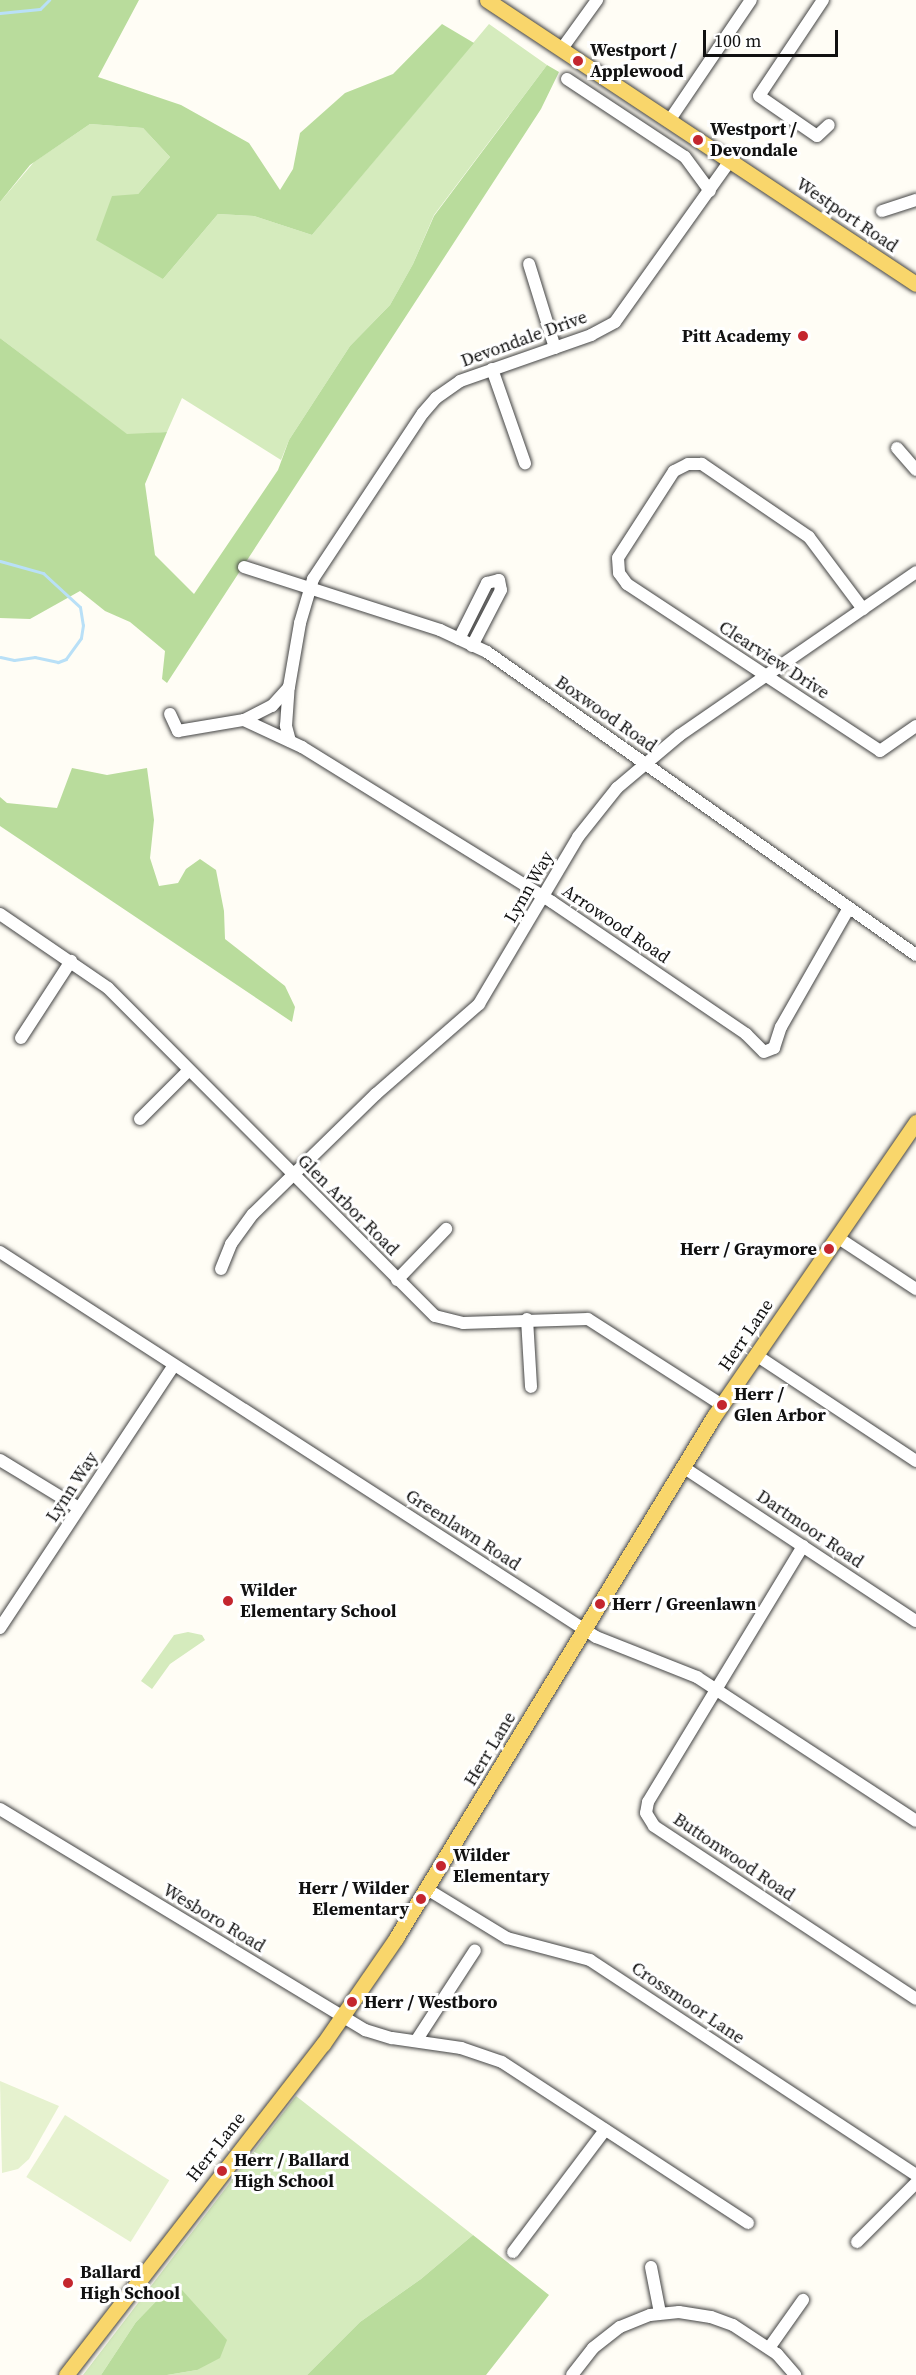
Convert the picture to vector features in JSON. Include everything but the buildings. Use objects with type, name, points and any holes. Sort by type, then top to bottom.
[{"type":"main road","name":"Westport Road","points":[[487,0],[916,284]]},
{"type":"main road","name":"Herr Lane","points":[[66,2375],[342,2018],[427,1889],[722,1406],[916,1122]]},
{"type":"street","points":[[561,50],[597,0]]},
{"type":"street","points":[[669,121],[751,0]]},
{"type":"street","points":[[823,0],[759,96],[817,136],[830,125]]},
{"type":"street","points":[[567,79],[685,157],[710,191]]},
{"type":"street","name":"Devondale Drive","points":[[290,741],[286,726],[289,687],[310,588],[334,546],[423,413],[450,387],[492,369],[601,330],[623,315],[730,161]]},
{"type":"street","points":[[882,211],[916,200]]},
{"type":"street","points":[[529,264],[555,348]]},
{"type":"street","points":[[492,369],[525,463]]},
{"type":"street","points":[[897,448],[916,471]]},
{"type":"street","name":"Clearview Drive","points":[[863,609],[824,554],[794,524],[710,469],[695,463],[674,471],[622,548],[618,569],[627,584],[880,751],[916,726]]},
{"type":"street","name":"Boxwood Road","points":[[244,567],[459,639],[472,646],[644,763],[916,955]]},
{"type":"street","name":"Lynn Way","points":[[221,1269],[242,1227],[376,1094],[479,1004],[596,813],[644,763],[916,572]]},
{"type":"street","points":[[459,639],[487,583],[499,580],[501,590],[472,646]]},
{"type":"street","points":[[170,714],[176,729],[182,731],[244,720],[272,706],[289,687]]},
{"type":"street","name":"Arrowood Road","points":[[244,720],[290,741],[544,897],[746,1034],[764,1052],[774,1048],[781,1027],[849,908]]},
{"type":"street","name":"Glen Arbor Road","points":[[0,914],[72,961],[108,988],[423,1308],[448,1321],[574,1317],[595,1321],[722,1406]]},
{"type":"street","points":[[21,1038],[72,961]]},
{"type":"street","points":[[140,1119],[189,1070]]},
{"type":"street","points":[[396,1280],[446,1229]]},
{"type":"street","points":[[837,1237],[916,1289]]},
{"type":"street","name":"Greenlawn Road","points":[[0,1252],[584,1629],[615,1647],[686,1671],[916,1821]]},
{"type":"street","points":[[527,1319],[531,1387]]},
{"type":"street","points":[[756,1355],[916,1461]]},
{"type":"street","name":"Lynn Way","points":[[2,1620],[174,1365]]},
{"type":"street","points":[[0,1460],[79,1508]]},
{"type":"street","name":"Dartmoor Road","points":[[683,1467],[916,1621]]},
{"type":"street","name":"Buttonwood Road","points":[[803,1546],[648,1802],[649,1819],[916,1999]]},
{"type":"street","name":"Wesboro Road","points":[[0,1809],[342,2018],[383,2035],[461,2048],[502,2062],[748,2223]]},
{"type":"street","name":"Crossmoor Lane","points":[[427,1889],[507,1938],[590,1960],[916,2175]]},
{"type":"street","points":[[416,2041],[475,1950]]},
{"type":"street","points":[[513,2252],[605,2130]]},
{"type":"street","points":[[857,2242],[916,2183]]},
{"type":"street","points":[[651,2267],[660,2313]]},
{"type":"street","points":[[769,2348],[803,2300]]},
{"type":"street","points":[[572,2375],[605,2337],[633,2321],[660,2313],[711,2317],[769,2348],[795,2375]]},
{"type":"green space","points":[[0,0],[139,0],[98,77],[181,105],[249,143],[280,190],[293,169],[300,133],[345,93],[393,74],[442,24],[474,43],[312,235],[254,216],[218,214],[163,279],[96,240],[112,196],[138,194],[170,157],[143,128],[90,124],[30,165],[0,202]]},
{"type":"green space","points":[[489,24],[547,65],[434,215],[413,264],[390,305],[350,346],[289,440],[281,460],[182,398],[167,432],[127,435],[0,338],[0,202],[34,162],[90,124],[143,128],[170,157],[138,194],[163,279],[218,214],[254,216],[312,235]]},
{"type":"green space","points":[[547,65],[559,72],[541,109],[167,683],[162,679],[165,651],[130,622],[105,611],[80,591],[30,619],[0,618],[0,338],[127,434],[167,432],[145,484],[155,555],[194,594],[278,470],[289,440],[350,346],[390,305],[413,264],[434,216]]},
{"type":"green space","points":[[72,768],[107,775],[147,768],[154,820],[150,858],[159,886],[178,883],[186,869],[200,859],[216,870],[224,911],[225,939],[285,986],[295,1007],[292,1022],[0,826],[0,797],[7,803],[57,808]]},
{"type":"green space","points":[[188,1632],[202,1635],[205,1640],[170,1664],[152,1689],[141,1681],[174,1635]]},
{"type":"green space","points":[[0,2081],[59,2106],[29,2159],[18,2169],[2,2173]]},
{"type":"green space","points":[[296,2096],[473,2235],[421,2279],[360,2322],[307,2375],[167,2375],[197,2370],[196,2307],[182,2291],[167,2290],[136,2322],[101,2375],[83,2375]]},
{"type":"green space","points":[[65,2115],[169,2180],[131,2242],[26,2177]]},
{"type":"green space","points":[[473,2235],[549,2295],[486,2375],[307,2375],[360,2322],[421,2279]]},
{"type":"green space","points":[[167,2290],[182,2290],[227,2340],[220,2358],[197,2370],[167,2375],[101,2375],[136,2322]]},
{"type":"waterway","points":[[0,13],[40,9],[49,0]]},
{"type":"waterway","points":[[0,561],[43,573],[80,607],[83,625],[81,638],[66,659],[58,662],[35,657],[14,660],[0,657]]},
{"type":"place","name":"Westport / Applewood","points":[[578,61]]},
{"type":"place","name":"Westport / Devondale","points":[[698,140]]},
{"type":"place","name":"Pitt Academy","points":[[803,336]]},
{"type":"place","name":"Herr / Graymore","points":[[829,1249]]},
{"type":"place","name":"Herr / Glen Arbor","points":[[722,1405]]},
{"type":"place","name":"Wilder Elementary School","points":[[228,1601]]},
{"type":"place","name":"Herr / Greenlawn","points":[[600,1604]]},
{"type":"place","name":"Wilder Elementary","points":[[441,1866]]},
{"type":"place","name":"Herr / Wilder Elementary","points":[[421,1899]]},
{"type":"place","name":"Herr / Westboro","points":[[352,2002]]},
{"type":"place","name":"Herr / Ballard High School","points":[[222,2171]]},
{"type":"place","name":"Ballard High School","points":[[68,2283]]}]
